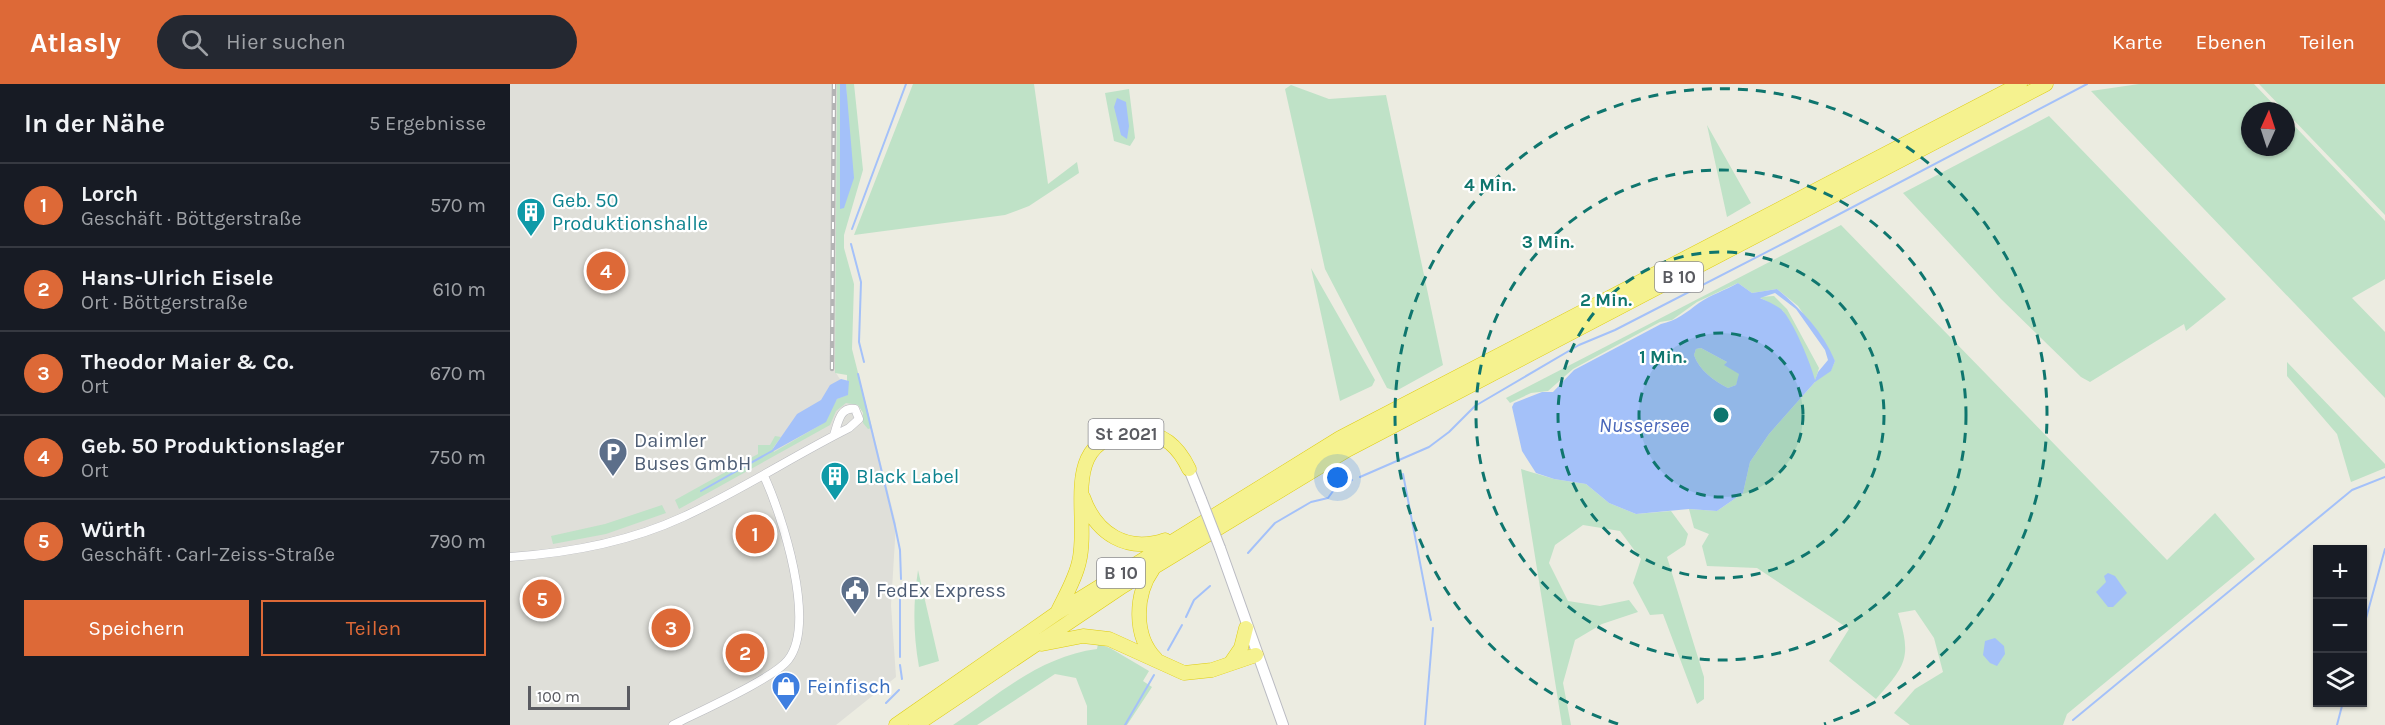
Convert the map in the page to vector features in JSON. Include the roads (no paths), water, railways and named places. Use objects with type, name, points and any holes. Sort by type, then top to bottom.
[{"type":"highway","name":"B 10","points":[[896,725],[1057,613],[1340,438],[2020,84]]},
{"type":"highway","name":"B 10","points":[[916,725],[1156,566],[1347,450],[2046,84]]},
{"type":"highway","name":"St 2021","points":[[1080,489],[1084,466],[1093,452],[1105,442],[1121,435],[1149,433],[1161,437],[1178,449],[1189,468]]},
{"type":"highway","points":[[1080,489],[1095,522],[1112,538],[1143,546],[1184,533]]},
{"type":"highway","points":[[1057,613],[1079,562],[1082,543],[1080,489]]},
{"type":"highway","points":[[1156,566],[1141,592],[1139,611],[1142,636],[1152,655],[1162,665]]},
{"type":"highway","points":[[1230,664],[1241,648],[1246,628]]},
{"type":"highway","points":[[1029,648],[1083,636],[1109,639],[1184,673],[1198,673],[1256,655]]},
{"type":"main road","name":"St 2021","points":[[1189,468],[1283,725]]},
{"type":"street","points":[[510,557],[547,554],[626,538],[683,517],[764,476],[834,435]]},
{"type":"street","points":[[673,725],[778,669],[795,647],[800,618],[795,584],[782,517],[764,476]]},
{"type":"water","points":[[840,84],[846,84],[854,178],[844,208],[840,209]]},
{"type":"water","points":[[1117,98],[1126,102],[1129,126],[1127,139],[1121,135],[1114,107]]},
{"type":"water","name":"Nussersee","points":[[1738,283],[1752,293],[1777,289],[1810,322],[1824,340],[1835,361],[1831,371],[1815,382],[1769,434],[1750,462],[1743,493],[1717,511],[1689,509],[1636,514],[1609,503],[1586,484],[1554,479],[1536,473],[1522,451],[1512,407],[1514,403],[1542,392],[1553,392],[1574,370],[1686,313],[1703,300]],"holes":[[[1775,293],[1796,309],[1825,350],[1828,360],[1818,372],[1815,380],[1791,322],[1781,309],[1760,298]],[[1701,348],[1727,362],[1724,365],[1739,374],[1736,385],[1728,388],[1703,370],[1694,355],[1696,349]]]},
{"type":"water","points":[[841,379],[849,381],[848,395],[837,399],[826,422],[770,453],[797,414],[821,400],[830,385]]},
{"type":"water","points":[[2108,573],[2115,576],[2127,593],[2113,607],[2108,607],[2096,592],[2106,582],[2104,576]]},
{"type":"water","points":[[1995,638],[2004,646],[2005,654],[1997,666],[1990,663],[1983,655],[1985,641]]},
{"type":"waterway","points":[[852,229],[906,84]]},
{"type":"waterway","points":[[1360,477],[1429,447],[1449,432],[1475,406],[1579,345],[1615,330],[2087,84]]},
{"type":"waterway","points":[[851,244],[861,282],[859,342],[864,362]]},
{"type":"waterway","points":[[858,374],[895,526],[900,550],[901,579]]},
{"type":"waterway","points":[[701,491],[772,451]]},
{"type":"waterway","points":[[1403,474],[1431,620]]},
{"type":"waterway","points":[[2073,720],[2352,490],[2385,477]]},
{"type":"waterway","points":[[1248,553],[1275,523],[1311,502],[1328,498],[1336,487],[1352,480]]},
{"type":"waterway","points":[[2367,615],[2385,549]]},
{"type":"waterway","points":[[1186,617],[1194,600],[1210,586]]},
{"type":"waterway","points":[[900,587],[900,657]]},
{"type":"waterway","points":[[1168,650],[1182,625]]},
{"type":"waterway","points":[[1425,725],[1433,628]]},
{"type":"waterway","points":[[900,665],[902,679]]},
{"type":"waterway","points":[[1125,725],[1154,675]]},
{"type":"waterway","points":[[886,703],[899,690]]},
{"type":"waterway","points":[[2337,725],[2342,707]]},
{"type":"railway","points":[[832,369],[834,84]]},
{"type":"place","name":"Geb. 50 Produktionshalle","points":[[531,238]]},
{"type":"place","name":"Geb. 50 Produktionslager","points":[[606,271]]},
{"type":"place","name":"Daimler Buses GmbH","points":[[613,478]]},
{"type":"place","name":"Black Label","points":[[835,502]]},
{"type":"place","name":"Lorch","points":[[755,534]]},
{"type":"place","name":"Würth","points":[[542,599]]},
{"type":"place","name":"FedEx Express","points":[[855,616]]},
{"type":"place","name":"Theodor Maier & Co.","points":[[671,628]]},
{"type":"place","name":"Hans-Ulrich Eisele","points":[[745,653]]},
{"type":"place","name":"Feinfisch","points":[[786,712]]}]
